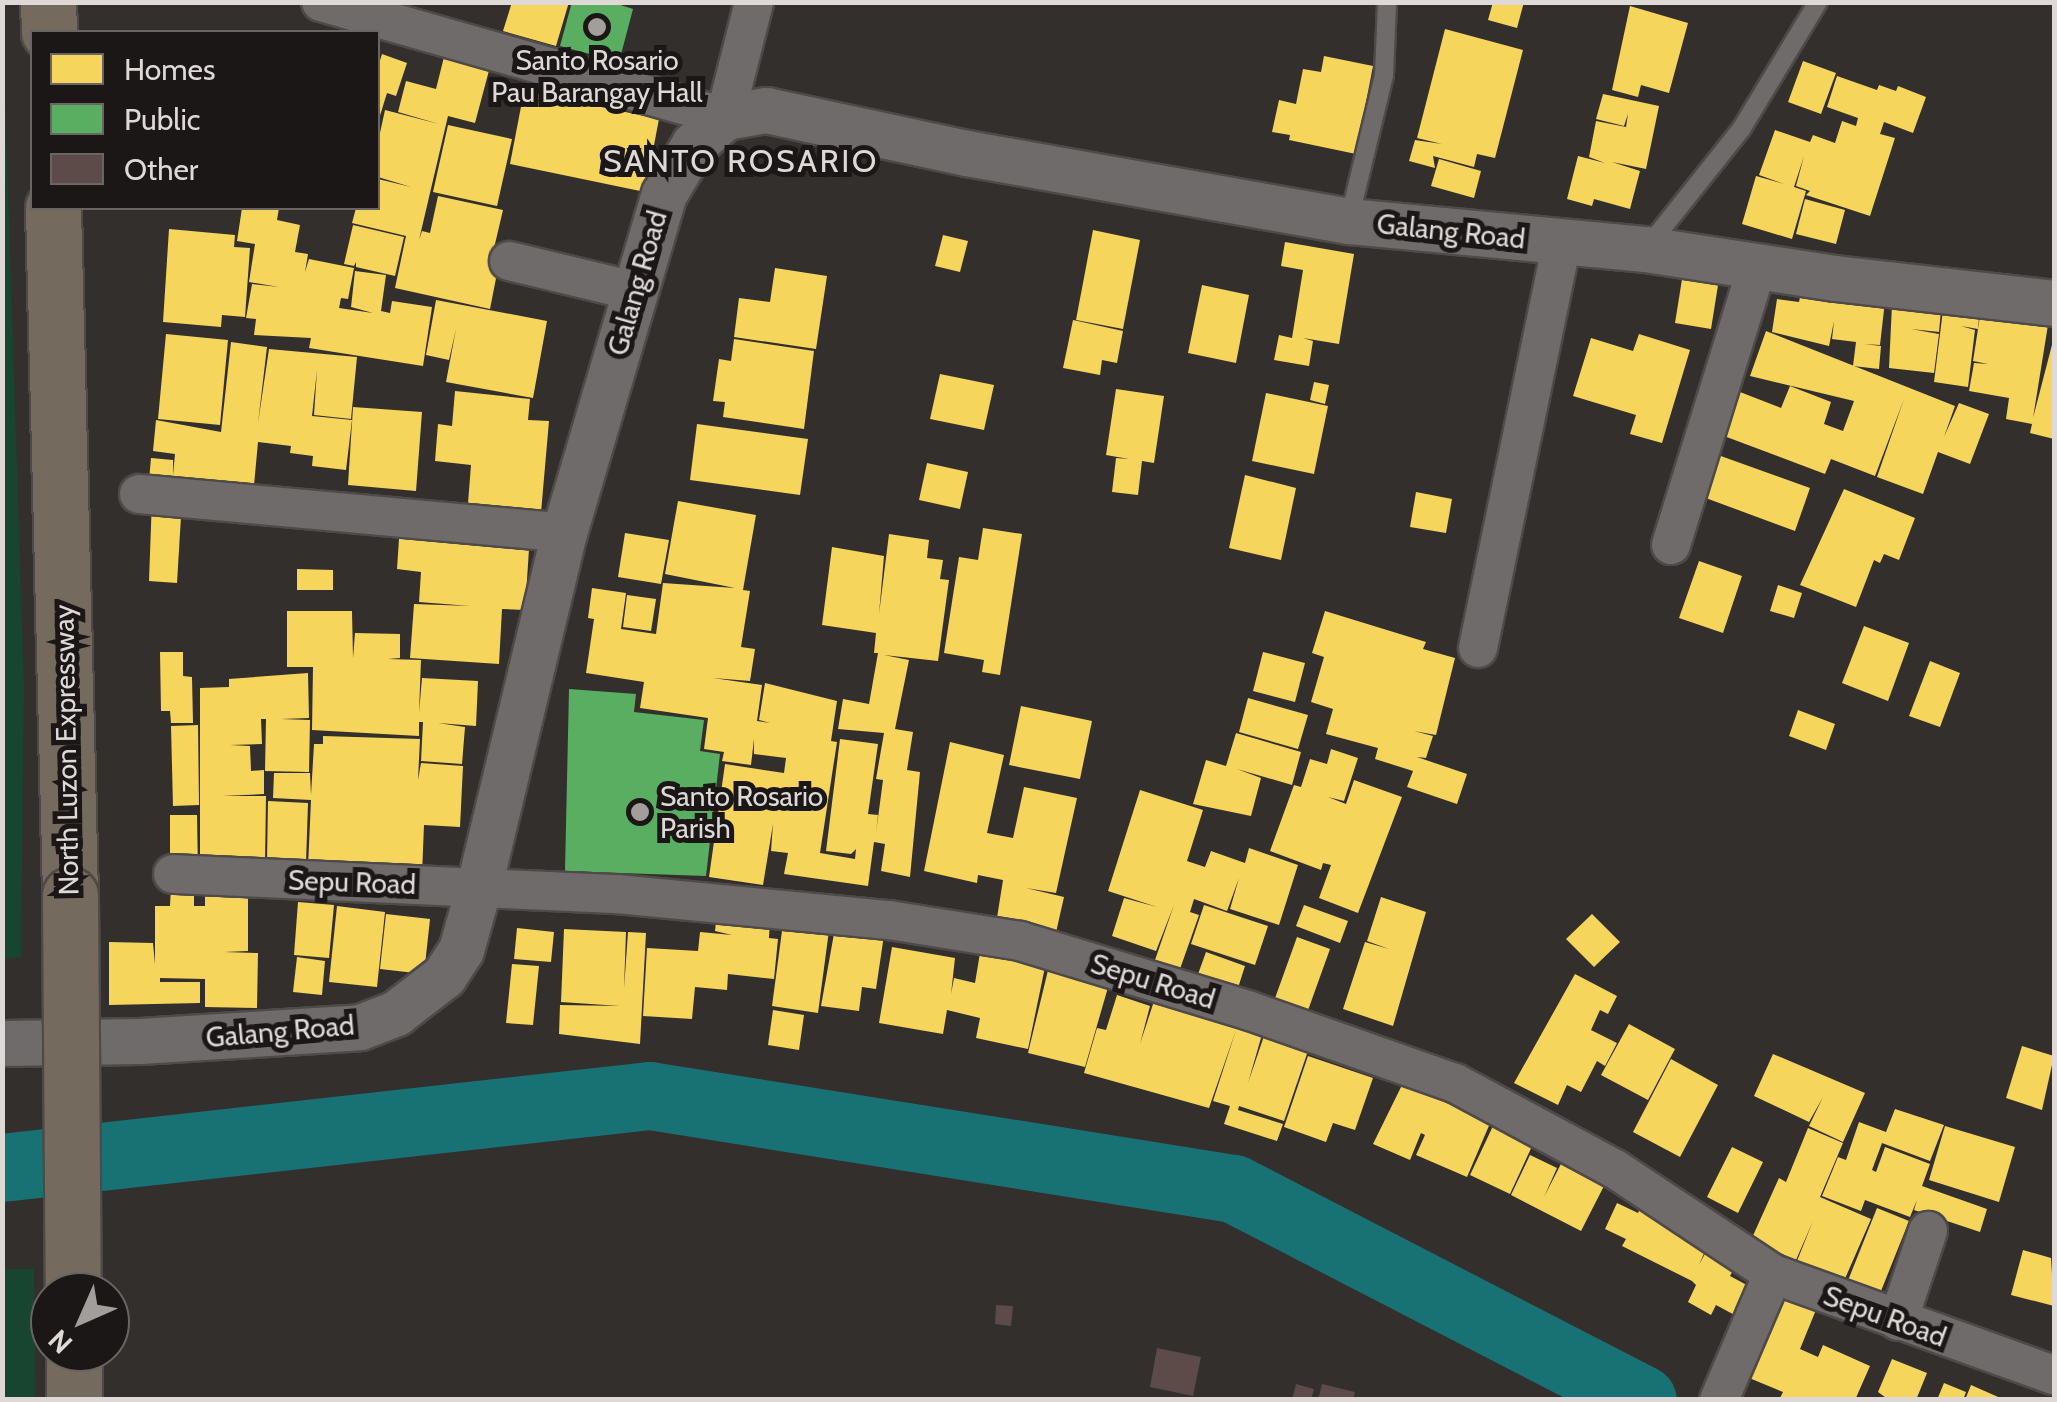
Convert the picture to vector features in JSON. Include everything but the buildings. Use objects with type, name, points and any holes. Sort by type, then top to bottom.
[{"type":"highway","points":[[48,2],[48,30]]},
{"type":"highway","name":"North Luzon Expressway","points":[[52,210],[70,895],[73,1272]]},
{"type":"highway","points":[[74,1372],[74,1400]]},
{"type":"street","points":[[321,2],[725,116],[754,2]]},
{"type":"street","name":"Galang Road","points":[[2,1043],[140,1042],[360,1028],[396,1013],[444,976],[461,950],[480,886],[564,534],[664,194],[694,144],[725,116],[766,110],[968,153],[1349,221],[1645,249],[2054,303]]},
{"type":"street","points":[[1478,648],[1562,243]]},
{"type":"street","points":[[509,261],[634,291]]},
{"type":"street","points":[[1671,545],[1757,266]]},
{"type":"street","points":[[139,494],[564,534]]},
{"type":"street","name":"Sepu Road","points":[[173,874],[480,886],[889,920],[1020,941],[1250,1011],[1455,1084],[1615,1169],[1773,1274],[2054,1375]]},
{"type":"street","points":[[1898,1321],[1928,1231]]},
{"type":"street","points":[[1719,1400],[1773,1274]]},
{"type":"lane","points":[[1349,221],[1384,75],[1387,2]]},
{"type":"lane","points":[[1645,249],[1742,128],[1818,2]]},
{"type":"green space","points":[[2,3],[24,686],[21,957],[3,959]]},
{"type":"green space","points":[[2,1269],[34,1269],[30,1272],[30,1372],[35,1372],[35,1399],[3,1399]]},
{"type":"waterway","points":[[2,1168],[650,1096],[1234,1189],[1643,1400]]},
{"type":"place","name":"Santo Rosario Pau Barangay Hall","points":[[597,27]]},
{"type":"place","name":"Santo Rosario Parish","points":[[640,812]]},
{"type":"district","name":"SANTO ROSARIO","points":[[741,161]]}]
